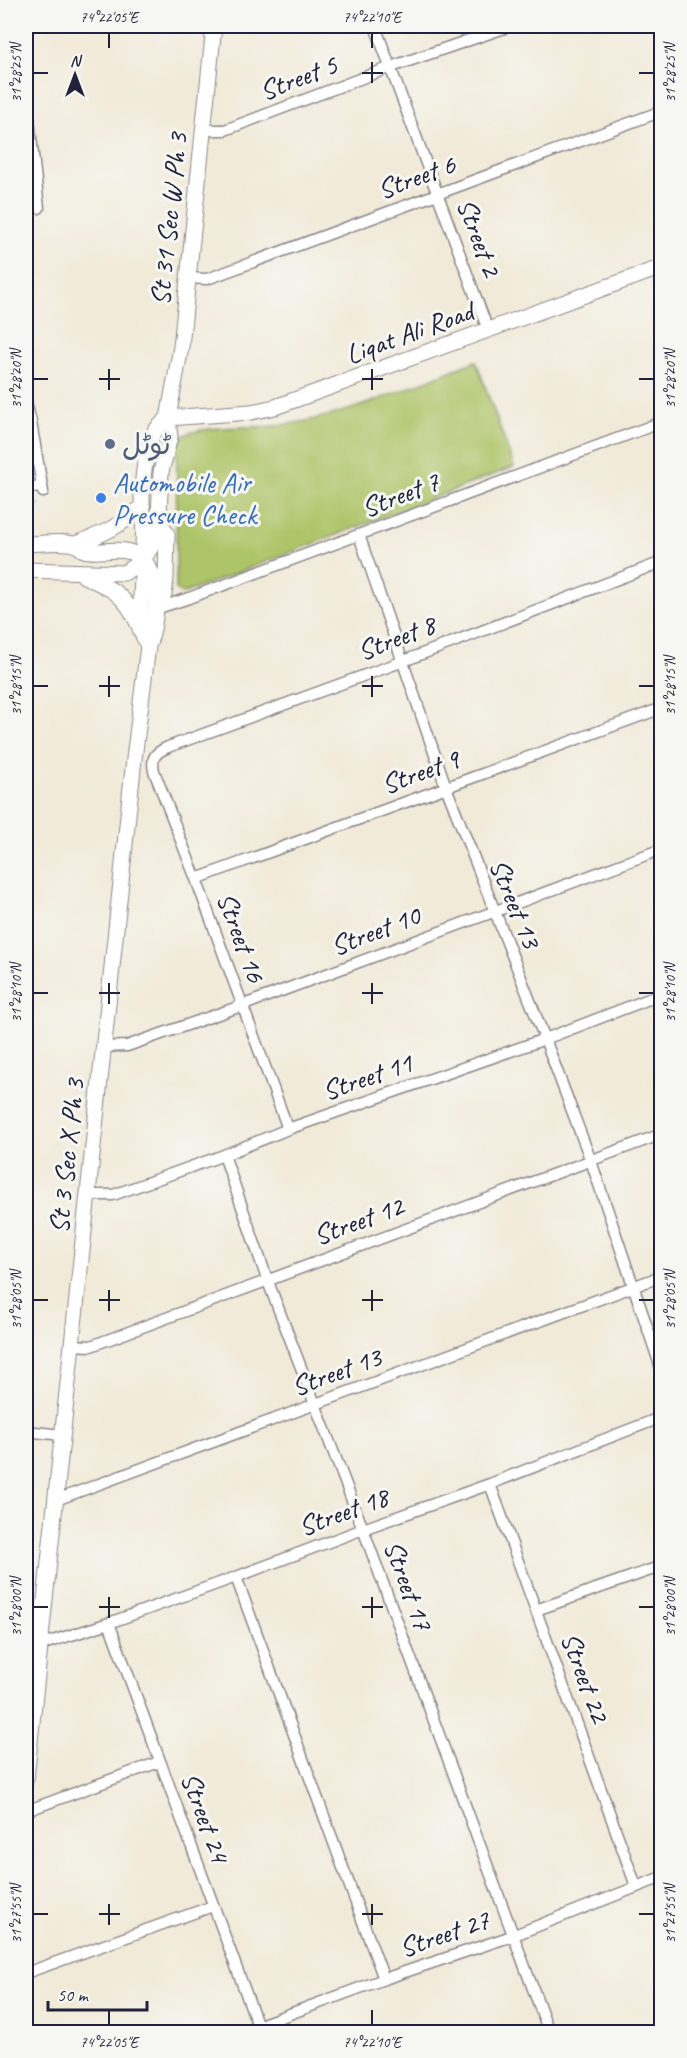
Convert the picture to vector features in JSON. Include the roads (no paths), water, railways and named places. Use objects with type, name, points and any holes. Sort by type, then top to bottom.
[{"type":"main road","name":"St 31 Sec W Ph 3","points":[[143,560],[157,540],[161,472],[170,437],[168,418],[181,347],[214,26]]},
{"type":"main road","name":"Liqat Ali Road","points":[[168,418],[251,412],[275,407],[662,267]]},
{"type":"main road","name":"St 31 Sec W Ph 3","points":[[143,560],[142,507],[146,464],[151,438],[156,429],[168,418]]},
{"type":"main road","points":[[26,544],[75,544],[109,532],[142,507]]},
{"type":"main road","points":[[155,608],[164,594],[166,578],[167,534],[159,522]]},
{"type":"main road","points":[[75,544],[83,550],[127,551],[143,560]]},
{"type":"main road","points":[[26,570],[124,573],[143,560]]},
{"type":"main road","points":[[140,629],[143,560]]},
{"type":"main road","name":"St 3 Sec X Ph 3","points":[[26,1779],[135,759],[148,646],[153,631],[155,608],[153,574],[143,560]]},
{"type":"main road","points":[[76,572],[121,596],[131,607],[148,646]]},
{"type":"street","name":"Street 2","points":[[375,26],[488,330]]},
{"type":"street","name":"Street 5","points":[[203,130],[225,130],[391,67],[510,26]]},
{"type":"street","points":[[26,92],[39,208]]},
{"type":"street","name":"Street 6","points":[[187,278],[207,279],[662,111]]},
{"type":"street","points":[[26,402],[42,489],[26,488]]},
{"type":"street","name":"Street 7","points":[[155,608],[189,598],[662,422]]},
{"type":"street","name":"Street 13","points":[[359,535],[446,788],[591,1161],[662,1371]]},
{"type":"street","name":"Street 8","points":[[153,760],[156,753],[168,747],[401,662],[662,562]]},
{"type":"street","name":"Street 9","points":[[196,879],[662,708]]},
{"type":"street","points":[[135,759],[153,760]]},
{"type":"street","name":"Street 16","points":[[153,760],[154,771],[288,1129]]},
{"type":"street","name":"Street 10","points":[[104,1047],[127,1046],[241,1006],[662,849]]},
{"type":"street","name":"Street 11","points":[[87,1196],[113,1196],[288,1129],[545,1039],[662,994]]},
{"type":"street","name":"Street 12","points":[[71,1345],[92,1346],[662,1134]]},
{"type":"street","name":"Street 17","points":[[224,1155],[267,1279],[363,1529],[549,2032]]},
{"type":"street","name":"Street 13","points":[[56,1500],[662,1276]]},
{"type":"street","name":"Street 18","points":[[40,1645],[110,1623],[490,1484],[662,1417]]},
{"type":"street","points":[[26,1431],[62,1436]]},
{"type":"street","name":"Street 22","points":[[490,1484],[636,1886]]},
{"type":"street","points":[[536,1611],[661,1568]]},
{"type":"street","points":[[236,1577],[384,1979]]},
{"type":"street","name":"Street 24","points":[[110,1623],[159,1762],[258,2026]]},
{"type":"street","points":[[26,1810],[159,1762]]},
{"type":"street","name":"Street 27","points":[[241,2032],[384,1979],[512,1936],[662,1877]]},
{"type":"street","points":[[26,1973],[213,1906]]},
{"type":"waterway","points":[[26,505],[38,505]]},
{"type":"place","name":"ٹوٹل","points":[[110,444]]},
{"type":"place","name":"Automobile Air Pressure Check","points":[[101,498]]}]
